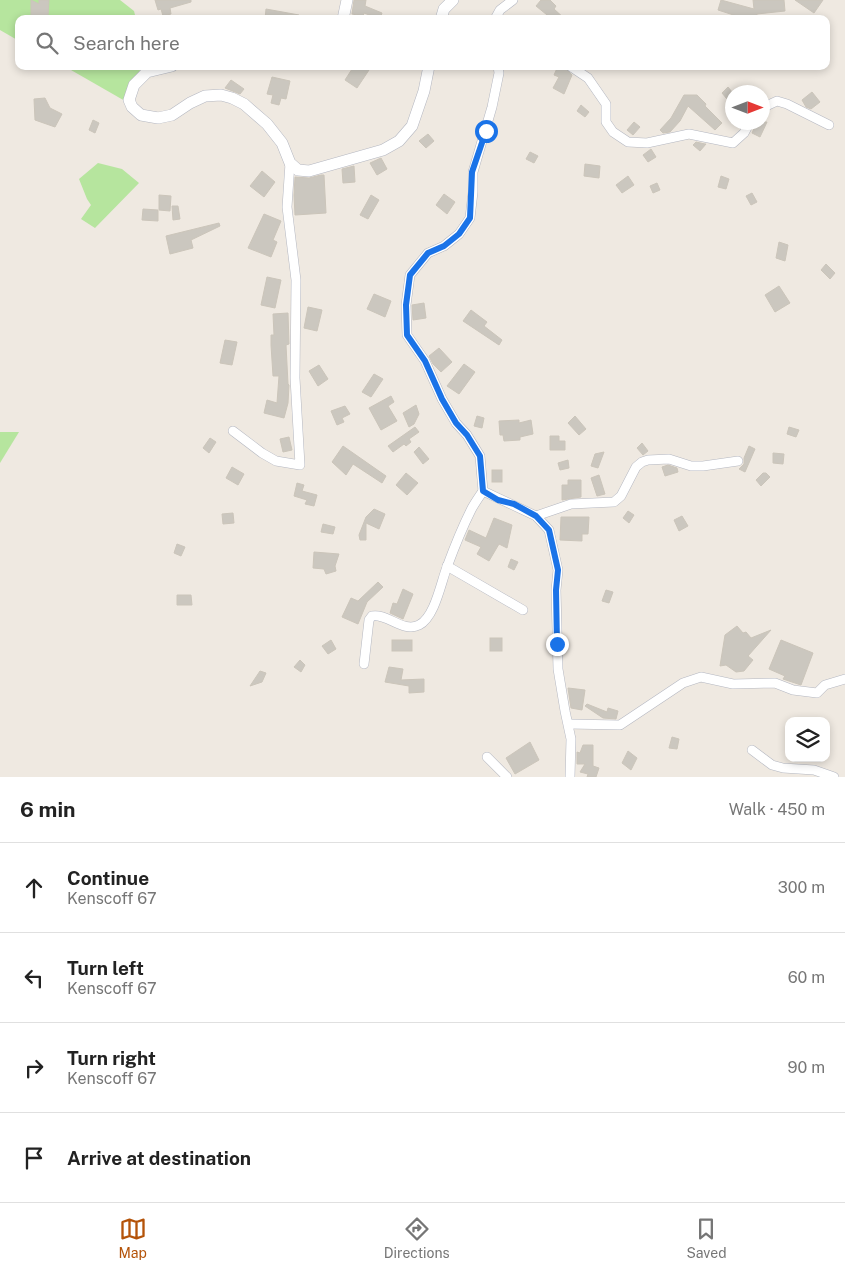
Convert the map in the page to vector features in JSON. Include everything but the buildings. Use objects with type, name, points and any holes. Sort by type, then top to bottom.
[{"type":"main road","points":[[344,15],[347,0]]},
{"type":"main road","points":[[442,15],[444,9],[453,0]]},
{"type":"main road","points":[[155,70],[147,72],[134,85],[129,100],[132,106],[142,115],[158,118],[172,115],[205,96],[221,95],[232,98],[244,104],[267,124],[282,143],[290,163],[298,170],[309,171],[383,150],[399,141],[412,126],[424,91],[428,70]]},
{"type":"street","points":[[497,15],[500,10],[513,0]]},
{"type":"street","points":[[364,664],[370,618],[377,616],[401,625],[419,625],[426,620],[433,608],[471,510],[483,491],[480,456],[467,435],[456,423],[442,399],[425,361],[407,335],[406,305],[410,275],[428,253],[444,246],[459,234],[470,218],[472,172],[492,107],[499,70]]},
{"type":"street","points":[[576,70],[588,78],[606,104],[606,122],[613,132],[628,142],[647,143],[689,134],[733,143],[746,130]]},
{"type":"street","points":[[770,104],[777,101],[787,104],[829,125]]},
{"type":"street","points":[[233,431],[276,461],[300,464],[295,378],[296,280],[287,207],[290,163]]},
{"type":"street","points":[[536,516],[571,504],[609,504],[614,502],[621,496],[636,467],[648,460],[669,459],[691,466],[703,466],[738,460]]},
{"type":"street","points":[[483,491],[498,500],[514,504],[536,516],[549,530],[558,570],[556,590],[558,669],[571,739],[570,777]]},
{"type":"street","points":[[448,566],[523,610]]},
{"type":"street","points":[[569,724],[620,725],[682,683],[701,677],[733,684],[775,683],[793,690],[817,692],[825,685],[845,679]]},
{"type":"street","points":[[752,750],[772,765],[783,768],[814,770],[834,777]]},
{"type":"street","points":[[488,757],[507,777]]},
{"type":"green space","points":[[0,0],[120,0],[134,11],[135,15],[15,15],[15,39],[0,30]]},
{"type":"green space","points":[[71,70],[140,70],[125,101]]},
{"type":"green space","points":[[98,163],[122,169],[139,183],[95,228],[81,219],[91,205],[79,179]]},
{"type":"green space","points":[[0,432],[19,432],[0,463]]},
{"type":"route","points":[[486,131],[472,172],[470,218],[459,234],[444,246],[428,253],[410,275],[406,305],[407,335],[425,361],[442,399],[456,423],[467,435],[480,456],[483,491],[498,500],[514,504],[536,516],[549,530],[558,570],[556,590],[558,610],[557,644]]}]
